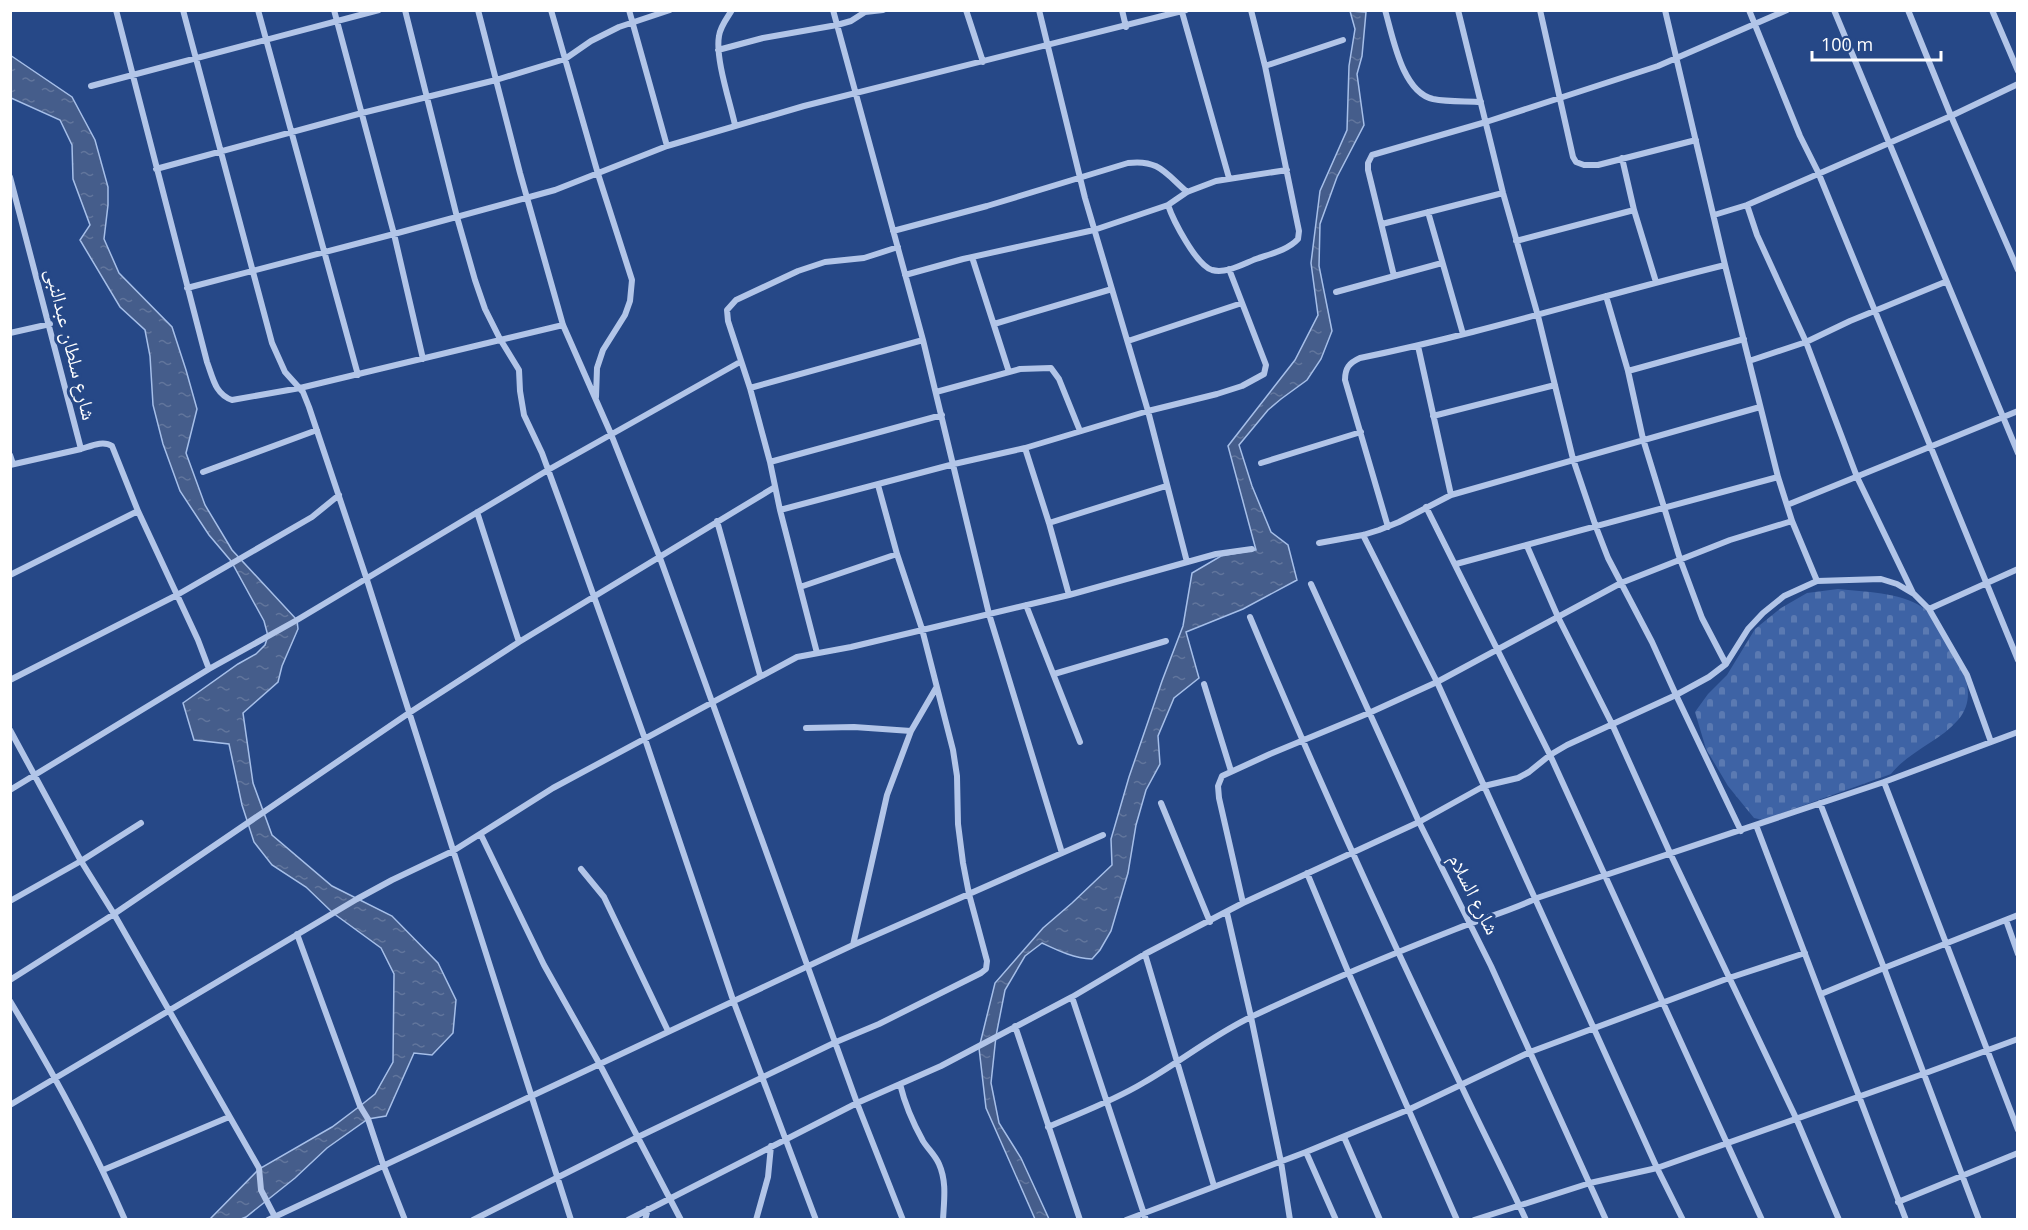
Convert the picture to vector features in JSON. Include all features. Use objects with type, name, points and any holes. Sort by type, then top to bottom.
[{"type":"street","points":[[116,10],[187,288],[207,362],[219,393],[232,400],[300,388],[562,325]]},
{"type":"street","points":[[183,10],[272,343],[285,372],[305,397],[317,430],[571,1220]]},
{"type":"street","points":[[258,10],[358,375]]},
{"type":"street","points":[[334,10],[394,234],[423,359]]},
{"type":"street","points":[[90,86],[379,10]]},
{"type":"street","points":[[405,10],[475,280],[485,309],[519,370],[524,416],[548,470],[645,739],[733,1000],[816,1220]]},
{"type":"street","points":[[478,10],[562,325],[611,434],[660,558],[857,1102],[903,1220]]},
{"type":"street","points":[[550,10],[598,174],[631,272],[633,287],[625,315],[603,350],[597,368],[596,399]]},
{"type":"street","points":[[629,10],[667,146]]},
{"type":"street","points":[[156,168],[496,80],[565,59],[591,41],[632,22],[670,10]]},
{"type":"street","points":[[732,10],[719,36],[718,50],[735,125]]},
{"type":"street","points":[[833,10],[923,340],[989,614],[1062,853]]},
{"type":"street","points":[[718,50],[763,38],[837,25],[851,21],[866,12],[883,10]]},
{"type":"street","points":[[966,10],[983,62]]},
{"type":"street","points":[[1039,10],[1094,230],[1148,411],[1187,561]]},
{"type":"street","points":[[1122,10],[1126,27]]},
{"type":"street","points":[[1168,205],[1176,227],[1204,264],[1213,270],[1229,269],[1280,251],[1298,239],[1299,231],[1287,170],[1251,10]]},
{"type":"street","points":[[1385,10],[1403,69],[1417,90],[1432,99],[1481,102]]},
{"type":"street","points":[[1458,10],[1503,193],[1538,316],[1573,459],[1596,527],[1741,831]]},
{"type":"street","points":[[1540,10],[1561,98],[1570,150],[1576,162],[1591,166],[1696,140]]},
{"type":"street","points":[[1665,10],[1778,477],[1792,521],[1816,581]]},
{"type":"street","points":[[1749,10],[1800,136],[1818,172],[2018,660]]},
{"type":"street","points":[[1394,276],[1368,170],[1372,154],[1486,122],[1678,59],[1786,10]]},
{"type":"street","points":[[1834,10],[1945,282],[2018,453]]},
{"type":"street","points":[[1908,10],[1950,116],[2015,257],[2018,270]]},
{"type":"street","points":[[1992,10],[2018,71]]},
{"type":"street","points":[[187,288],[527,198],[598,174],[667,146],[735,125],[1184,11],[1229,178]]},
{"type":"street","points":[[1265,66],[1343,40]]},
{"type":"street","points":[[1714,214],[1747,205],[2018,84]]},
{"type":"street","points":[[1622,158],[1634,210],[1656,282]]},
{"type":"street","points":[[893,231],[987,206],[1128,163],[1146,161],[1162,170],[1187,192]]},
{"type":"street","points":[[905,275],[972,257],[1094,230],[1168,205],[1187,192],[1229,178],[1287,170]]},
{"type":"street","name":"شارع سلطان عبدالنبى","points":[[10,177],[14,203],[50,324],[81,449],[12,464]]},
{"type":"street","points":[[1382,224],[1503,193]]},
{"type":"street","points":[[1747,205],[1757,236],[1806,342],[1857,477],[1914,594]]},
{"type":"street","points":[[1516,241],[1634,210]]},
{"type":"street","points":[[1428,212],[1463,334]]},
{"type":"street","points":[[818,653],[774,487],[770,462],[727,316],[729,307],[736,300],[815,265],[864,258],[897,247]]},
{"type":"street","points":[[972,257],[1009,372]]},
{"type":"street","points":[[1336,292],[1442,263]]},
{"type":"street","points":[[1388,526],[1345,380],[1347,367],[1352,362],[1360,358],[1538,316],[1725,265]]},
{"type":"street","points":[[780,510],[954,464],[1025,448],[1242,386],[1264,374],[1266,365],[1229,269]]},
{"type":"street","points":[[1749,361],[1806,342],[1945,282]]},
{"type":"street","points":[[994,324],[1112,289]]},
{"type":"street","points":[[1606,296],[1628,371],[1643,439],[1680,559],[1702,618],[1726,663]]},
{"type":"street","points":[[1128,341],[1242,303]]},
{"type":"street","points":[[10,333],[50,324]]},
{"type":"street","points":[[1628,371],[1744,339]]},
{"type":"street","points":[[750,388],[923,340]]},
{"type":"street","points":[[1418,346],[1451,495]]},
{"type":"street","points":[[10,790],[209,669],[283,628],[548,470],[740,362]]},
{"type":"street","points":[[936,392],[1028,368],[1051,368],[1059,379],[1080,431]]},
{"type":"street","points":[[1433,416],[1555,385]]},
{"type":"street","points":[[1319,543],[1363,535],[1388,526],[1451,495],[1760,407]]},
{"type":"street","points":[[1787,505],[2018,411]]},
{"type":"street","points":[[770,462],[942,416]]},
{"type":"street","points":[[202,472],[317,430]]},
{"type":"street","points":[[1261,463],[1361,432]]},
{"type":"street","points":[[81,449],[102,443],[112,446],[138,511],[198,640],[209,669]]},
{"type":"street","points":[[1025,448],[1069,595]]},
{"type":"street","points":[[10,455],[12,464]]},
{"type":"street","points":[[1456,564],[1778,477]]},
{"type":"street","points":[[473,1220],[638,1137],[984,972],[987,961],[969,894],[958,824],[957,776],[953,750],[922,629],[897,554],[878,485]]},
{"type":"street","points":[[1048,523],[1166,486]]},
{"type":"street","points":[[10,980],[114,914],[409,713],[519,642],[774,487]]},
{"type":"street","points":[[10,680],[177,595],[312,517],[339,495]]},
{"type":"street","points":[[1426,507],[1550,755],[1762,1220]]},
{"type":"street","points":[[10,575],[138,511]]},
{"type":"street","points":[[477,512],[519,642]]},
{"type":"street","points":[[717,521],[760,675]]},
{"type":"street","points":[[1243,903],[1219,798],[1222,776],[1437,682],[1621,583],[1730,540],[1792,521]]},
{"type":"street","points":[[1363,535],[1437,682],[1537,898],[1657,1168],[1683,1220]]},
{"type":"street","points":[[1527,546],[1558,617],[1612,724],[1728,978],[1796,1118],[1839,1220]]},
{"type":"street","points":[[10,1105],[297,934],[392,880],[481,835],[553,788],[797,657],[850,647],[1069,595],[1216,554],[1252,549]]},
{"type":"street","points":[[800,587],[897,554]]},
{"type":"street","points":[[1929,609],[2018,569]]},
{"type":"street","points":[[628,1220],[857,1102],[941,1066],[1072,998],[1145,954],[1243,903],[1419,822],[1484,786],[1518,778],[1550,755],[1676,695],[1709,677],[1726,663],[1748,629],[1763,613],[1784,596],[1816,581],[1881,579],[1898,584],[1914,594],[1929,609],[1967,675],[1991,742]]},
{"type":"street","name":"شارع السلام","points":[[1311,584],[1419,822],[1491,966],[1606,1220]]},
{"type":"street","points":[[1026,605],[1080,741]]},
{"type":"street","points":[[1250,617],[1302,741],[1460,1084],[1526,1220]]},
{"type":"street","points":[[1054,674],[1166,641]]},
{"type":"street","points":[[1204,684],[1231,771]]},
{"type":"street","points":[[853,945],[887,795],[911,730],[936,688]]},
{"type":"street","points":[[806,728],[854,727],[911,730]]},
{"type":"street","points":[[10,730],[81,861],[114,914],[259,1168],[261,1190],[275,1217]]},
{"type":"street","points":[[1048,1127],[1107,1102],[1251,1017],[1399,951],[1469,923],[1509,911],[1537,898],[1884,782],[2018,732]]},
{"type":"street","points":[[1884,782],[2018,1130]]},
{"type":"street","points":[[1161,803],[1210,922]]},
{"type":"street","points":[[1820,803],[1979,1220]]},
{"type":"street","points":[[10,901],[81,861],[141,823]]},
{"type":"street","points":[[1756,825],[1906,1220]]},
{"type":"street","points":[[481,835],[544,964],[681,1220]]},
{"type":"street","points":[[268,1220],[733,1000],[1103,835]]},
{"type":"street","points":[[581,868],[603,897],[668,1031]]},
{"type":"street","points":[[1308,873],[1349,974],[1457,1220]]},
{"type":"street","points":[[1227,913],[1281,1162],[1290,1220]]},
{"type":"street","points":[[1821,994],[2018,915]]},
{"type":"street","points":[[2006,920],[2018,954]]},
{"type":"street","points":[[297,934],[360,1106],[368,1119],[405,1220]]},
{"type":"street","points":[[1126,1220],[1145,1216],[1214,1186],[1344,1137],[1410,1109],[1530,1052],[1728,978],[1805,953]]},
{"type":"street","points":[[1145,954],[1214,1186]]},
{"type":"street","points":[[1072,998],[1145,1216]]},
{"type":"street","points":[[10,1001],[56,1078],[103,1170],[125,1220]]},
{"type":"street","points":[[1015,1026],[1080,1220]]},
{"type":"street","points":[[1474,1220],[1590,1183],[1657,1168],[2018,1039]]},
{"type":"street","points":[[900,1084],[904,1103],[911,1119],[939,1165],[945,1192],[943,1220]]},
{"type":"street","points":[[103,1170],[229,1117]]},
{"type":"street","points":[[1344,1137],[1380,1220]]},
{"type":"street","points":[[756,1220],[768,1177],[771,1146]]},
{"type":"street","points":[[1306,1152],[1336,1220]]},
{"type":"street","points":[[1898,1202],[2018,1153]]},
{"type":"street","points":[[645,1220],[648,1209]]},
{"type":"green space","points":[[1838,589],[1903,598],[1925,609],[1964,673],[1968,697],[1965,709],[1950,728],[1906,759],[1891,774],[1763,820],[1754,818],[1728,786],[1706,749],[1695,712],[1708,694],[1727,675],[1755,629],[1781,608],[1807,593]]},
{"type":"water","points":[[1350,11],[1366,12],[1362,56],[1357,74],[1364,125],[1337,177],[1320,224],[1319,266],[1332,331],[1321,359],[1307,380],[1268,410],[1239,445],[1252,486],[1271,532],[1288,545],[1297,580],[1243,609],[1186,632],[1199,678],[1174,698],[1158,736],[1160,764],[1146,790],[1136,825],[1128,873],[1111,931],[1092,959],[1072,956],[1042,943],[1025,956],[1005,990],[996,1036],[991,1083],[999,1123],[1021,1158],[1049,1219],[1035,1219],[986,1108],[979,1048],[995,983],[1043,928],[1112,865],[1111,839],[1129,777],[1183,626],[1192,573],[1221,556],[1256,550],[1228,446],[1295,360],[1318,315],[1311,263],[1320,191],[1347,130],[1349,66],[1355,29]]},
{"type":"water","points":[[10,55],[72,97],[95,140],[108,187],[104,239],[119,273],[172,327],[186,370],[197,409],[186,453],[205,505],[232,550],[297,620],[298,629],[282,666],[278,682],[243,713],[253,783],[272,835],[332,886],[392,916],[438,963],[456,1000],[453,1033],[432,1055],[414,1053],[386,1116],[368,1119],[327,1148],[295,1178],[241,1219],[210,1219],[259,1169],[332,1127],[375,1094],[393,1062],[394,974],[381,948],[333,913],[306,887],[272,865],[254,842],[242,805],[229,744],[194,740],[183,703],[256,654],[265,645],[268,636],[264,621],[231,561],[209,535],[180,491],[163,444],[153,405],[150,356],[145,330],[120,307],[80,240],[90,225],[73,179],[72,145],[60,120],[11,98]]}]
